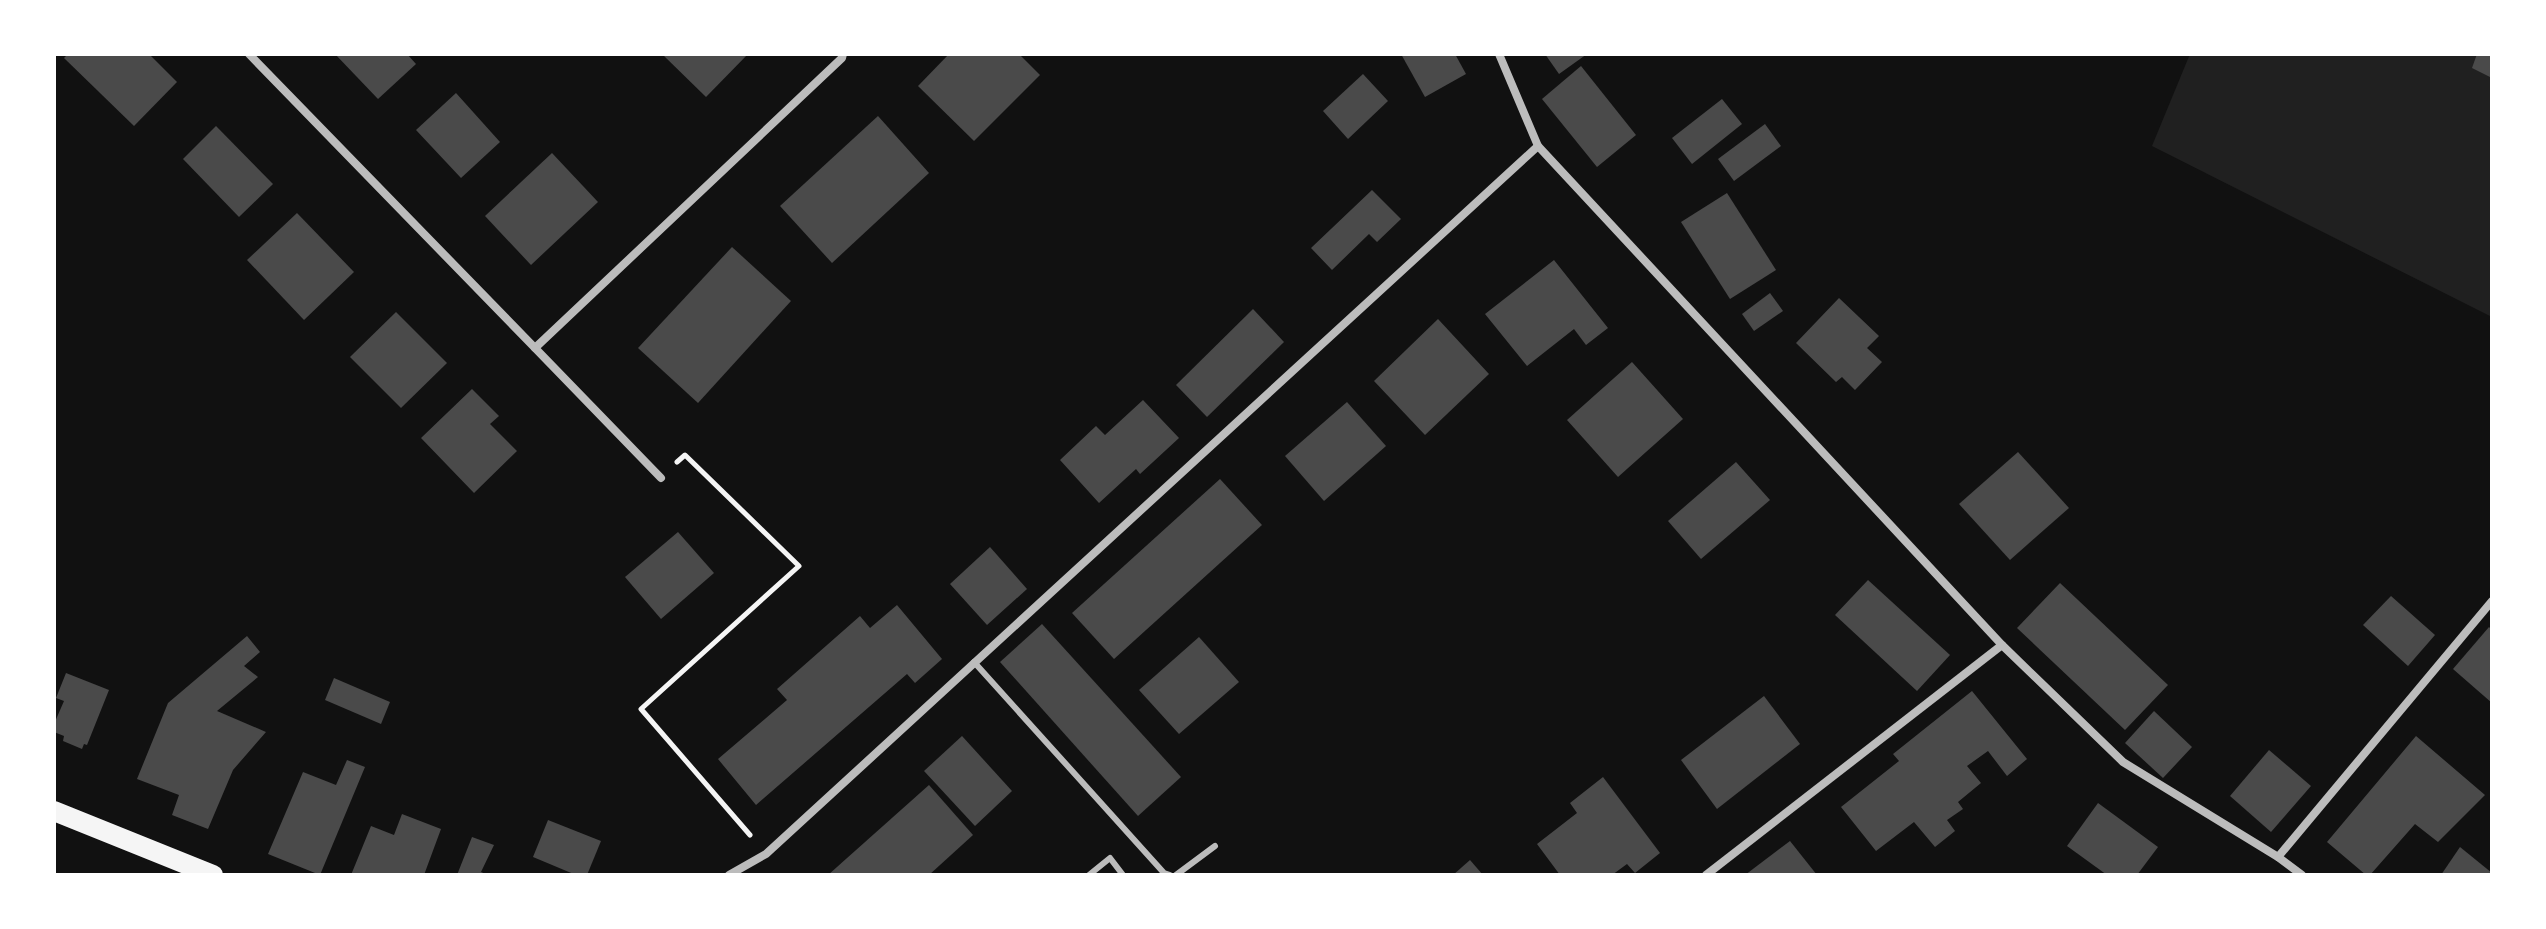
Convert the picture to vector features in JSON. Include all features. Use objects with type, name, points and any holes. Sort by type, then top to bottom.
[{"type":"main road","points":[[54,811],[213,875]]},
{"type":"street","points":[[249,54],[661,478]]},
{"type":"street","points":[[535,348],[843,54]]},
{"type":"street","points":[[1499,54],[1538,146],[2002,645],[2123,762],[2278,857],[2302,875]]},
{"type":"street","points":[[729,875],[766,854],[1538,146]]},
{"type":"street","points":[[2278,857],[2492,601]]},
{"type":"street","points":[[1706,875],[2002,645]]},
{"type":"lane","points":[[974,662],[1164,873],[1170,875]]},
{"type":"lane","points":[[1176,875],[1215,846]]},
{"type":"lane","points":[[1089,875],[1110,858],[1123,875]]},
{"type":"path","points":[[661,478],[685,455],[799,566],[641,709],[766,854]]},
{"type":"shaded area","points":[[2190,54],[2492,54],[2492,317],[2152,146]]},
{"type":"building","points":[[68,54],[149,54],[177,82],[134,126],[64,58]]},
{"type":"building","points":[[335,54],[407,54],[416,64],[378,99]]},
{"type":"building","points":[[662,54],[748,54],[706,97]]},
{"type":"building","points":[[949,54],[1019,54],[1040,75],[974,141],[918,86]]},
{"type":"building","points":[[1401,54],[1455,54],[1466,74],[1425,97]]},
{"type":"building","points":[[1545,54],[1587,54],[1559,74]]},
{"type":"building","points":[[2477,54],[2492,55],[2492,78],[2472,68]]},
{"type":"building","points":[[1581,66],[1636,135],[1597,167],[1542,99]]},
{"type":"building","points":[[1363,74],[1388,101],[1348,139],[1323,111]]},
{"type":"building","points":[[456,93],[500,142],[461,178],[416,130]]},
{"type":"building","points":[[1722,99],[1742,124],[1692,164],[1672,138]]},
{"type":"building","points":[[878,116],[929,173],[832,263],[780,206]]},
{"type":"building","points":[[1765,124],[1781,146],[1734,181],[1718,159]]},
{"type":"building","points":[[216,126],[273,184],[239,217],[183,159]]},
{"type":"building","points":[[552,153],[598,202],[531,265],[485,216]]},
{"type":"building","points":[[1372,190],[1401,219],[1377,242],[1369,234],[1332,270],[1311,248]]},
{"type":"building","points":[[1727,193],[1776,270],[1730,299],[1681,222]]},
{"type":"building","points":[[297,213],[354,272],[304,320],[247,260]]},
{"type":"building","points":[[732,247],[791,301],[698,403],[638,348]]},
{"type":"building","points":[[1554,260],[1608,328],[1586,345],[1574,329],[1527,366],[1485,314]]},
{"type":"building","points":[[1770,293],[1783,311],[1754,331],[1742,314]]},
{"type":"building","points":[[1839,298],[1879,336],[1867,348],[1882,362],[1855,390],[1842,377],[1836,382],[1796,343]]},
{"type":"building","points":[[1253,309],[1284,342],[1207,417],[1176,385]]},
{"type":"building","points":[[396,312],[447,363],[401,408],[350,357]]},
{"type":"building","points":[[1438,319],[1489,374],[1425,435],[1374,381]]},
{"type":"building","points":[[1632,362],[1683,419],[1618,477],[1567,420]]},
{"type":"building","points":[[472,389],[499,416],[490,424],[517,451],[474,493],[421,438]]},
{"type":"building","points":[[1143,400],[1179,438],[1140,474],[1136,469],[1099,503],[1060,460],[1096,426],[1105,435]]},
{"type":"building","points":[[1347,402],[1386,446],[1324,501],[1285,456]]},
{"type":"building","points":[[2018,452],[2069,508],[2010,560],[1959,504]]},
{"type":"building","points":[[1736,462],[1770,500],[1701,559],[1668,521]]},
{"type":"building","points":[[1220,479],[1262,525],[1114,659],[1072,613]]},
{"type":"building","points":[[678,532],[714,573],[661,619],[625,577]]},
{"type":"building","points":[[990,547],[1027,589],[987,625],[950,584]]},
{"type":"building","points":[[1868,580],[1950,655],[1917,691],[1835,615]]},
{"type":"building","points":[[2060,583],[2168,685],[2125,730],[2017,628]]},
{"type":"building","points":[[2391,596],[2435,635],[2408,666],[2363,625]]},
{"type":"building","points":[[897,605],[942,659],[915,683],[907,674],[756,805],[718,759],[787,700],[777,689],[860,616],[870,628]]},
{"type":"building","points":[[1042,624],[1181,777],[1138,816],[1000,662]]},
{"type":"building","points":[[2489,627],[2492,630],[2492,703],[2453,669]]},
{"type":"building","points":[[247,636],[260,652],[244,666],[258,677],[217,711],[266,732],[233,770],[208,829],[172,815],[179,795],[137,779],[168,703]]},
{"type":"building","points":[[1199,637],[1239,682],[1179,734],[1139,690]]},
{"type":"building","points":[[66,673],[109,690],[87,745],[84,744],[82,749],[63,741],[64,736],[54,732],[54,724],[64,701],[56,698]]},
{"type":"building","points":[[334,678],[390,702],[381,724],[325,700]]},
{"type":"building","points":[[1972,691],[2027,759],[2007,776],[1988,751],[1967,766],[1981,783],[1958,802],[1963,809],[1947,820],[1955,831],[1935,847],[1914,822],[1876,851],[1841,807],[1899,761],[1893,754]]},
{"type":"building","points":[[1764,696],[1800,744],[1717,809],[1681,760]]},
{"type":"building","points":[[2154,711],[2192,747],[2163,778],[2125,743]]},
{"type":"building","points":[[962,736],[1012,791],[975,826],[924,771]]},
{"type":"building","points":[[2416,736],[2485,795],[2438,842],[2415,824],[2370,875],[2366,875],[2327,842]]},
{"type":"building","points":[[2269,750],[2311,786],[2271,832],[2230,796]]},
{"type":"building","points":[[347,760],[365,767],[320,875],[268,854],[303,772],[336,785]]},
{"type":"building","points":[[1603,777],[1660,853],[1635,873],[1627,864],[1612,875],[1560,875],[1537,844],[1577,813],[1570,803]]},
{"type":"building","points":[[929,785],[973,835],[929,875],[828,875]]},
{"type":"building","points":[[2098,803],[2158,847],[2137,875],[2107,875],[2067,846]]},
{"type":"building","points":[[402,814],[441,829],[424,875],[351,875],[371,826],[394,835]]},
{"type":"building","points":[[548,820],[601,841],[587,875],[576,875],[533,857]]},
{"type":"building","points":[[472,837],[494,845],[481,872],[488,875],[457,875]]},
{"type":"building","points":[[1790,841],[1817,875],[1745,875]]},
{"type":"building","points":[[2460,847],[2492,873],[2492,875],[2441,875]]},
{"type":"building","points":[[1470,860],[1483,875],[1453,875]]}]
